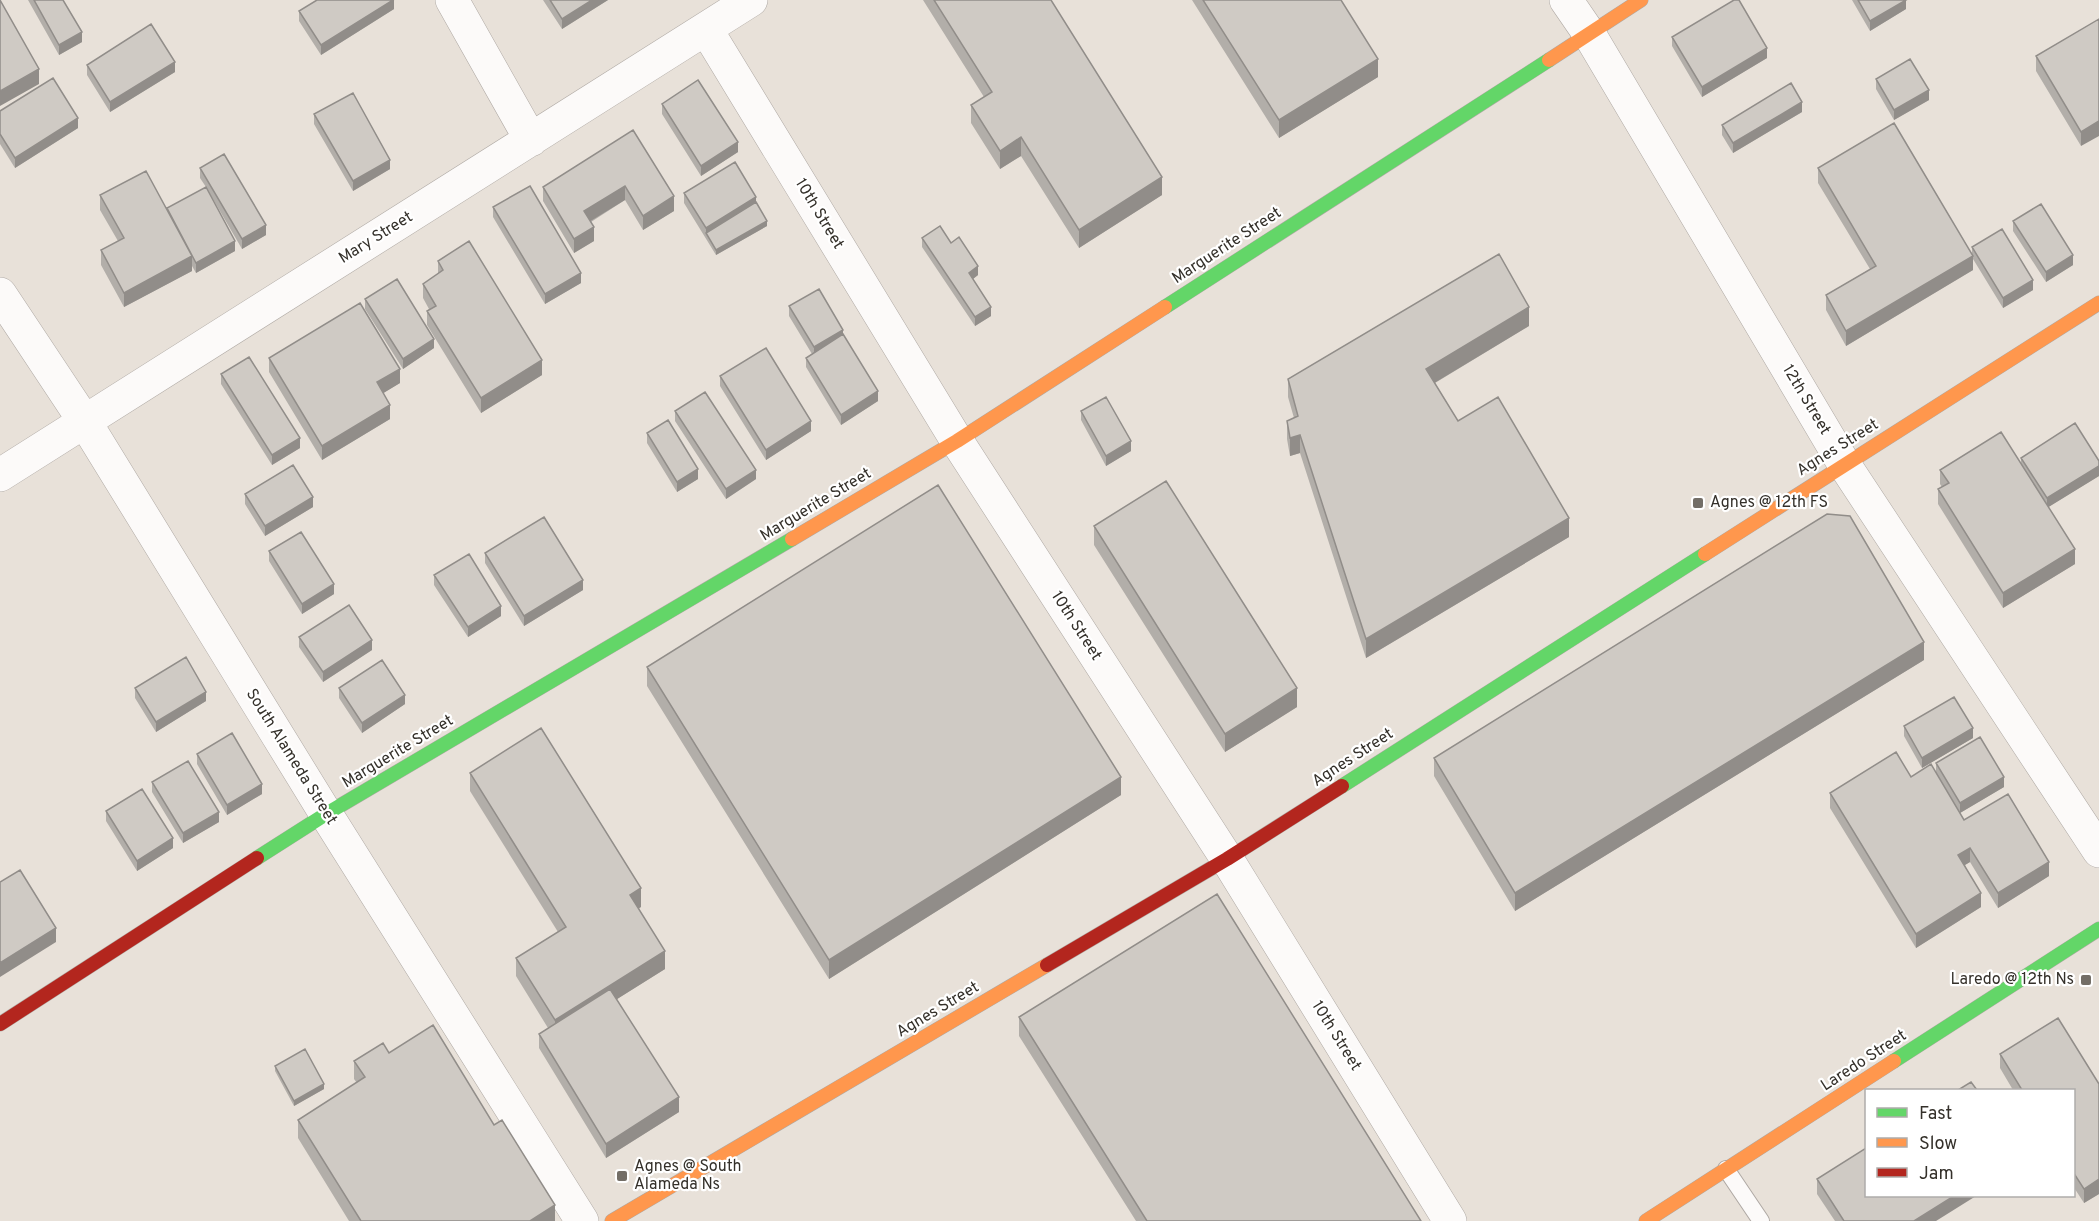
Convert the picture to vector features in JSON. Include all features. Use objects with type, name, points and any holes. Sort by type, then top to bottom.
[{"type":"main road","name":"Marguerite Street","points":[[0,1024],[326,814],[957,441],[1588,32],[1641,0]]},
{"type":"main road","name":"Agnes Street","points":[[612,1221],[1227,859],[2099,303]]},
{"type":"main road","name":"Laredo Street","points":[[1646,1221],[2099,929]]},
{"type":"street","points":[[452,0],[531,140]]},
{"type":"street","name":"Mary Street","points":[[0,476],[751,0]]},
{"type":"street","name":"12th Street","points":[[1566,0],[1588,32],[1844,464],[2099,851]]},
{"type":"street","name":"10th Street","points":[[706,29],[957,441],[1227,859],[1449,1221]]},
{"type":"street","name":"South Alameda Street","points":[[0,294],[85,422],[326,814],[582,1221]]},
{"type":"lane","points":[[1726,1169],[1761,1221]]},
{"type":"building","points":[[0,0],[39,69],[0,91]]},
{"type":"building","points":[[34,0],[63,0],[82,32],[59,45]]},
{"type":"building","points":[[317,0],[393,0],[321,45],[299,11]]},
{"type":"building","points":[[550,0],[592,0],[562,19]]},
{"type":"building","points":[[934,0],[1051,0],[1162,177],[1079,230],[1021,137],[1000,151],[971,105],[992,92]]},
{"type":"building","points":[[1203,0],[1341,0],[1378,59],[1279,120]]},
{"type":"building","points":[[1734,0],[1739,0],[1767,48],[1702,87],[1672,37]]},
{"type":"building","points":[[1858,0],[1906,0],[1870,21]]},
{"type":"building","points":[[2099,19],[2099,121],[2081,132],[2036,56]]},
{"type":"building","points":[[151,24],[175,62],[110,102],[87,65]]},
{"type":"building","points":[[1910,59],[1929,90],[1894,110],[1876,79]]},
{"type":"building","points":[[53,78],[78,118],[15,158],[0,134],[0,111]]},
{"type":"building","points":[[698,80],[738,142],[701,166],[662,104]]},
{"type":"building","points":[[1791,83],[1802,102],[1733,143],[1722,125]]},
{"type":"building","points":[[353,93],[390,160],[353,181],[314,114]]},
{"type":"building","points":[[1894,123],[1973,256],[1846,331],[1826,295],[1876,266],[1818,168]]},
{"type":"building","points":[[633,130],[674,196],[643,216],[625,186],[584,211],[594,227],[574,239],[543,187]]},
{"type":"building","points":[[224,154],[266,225],[242,239],[200,168]]},
{"type":"building","points":[[735,162],[756,197],[706,228],[684,193]]},
{"type":"building","points":[[146,171],[192,256],[124,293],[101,250],[124,238],[100,195]]},
{"type":"building","points":[[530,186],[581,273],[545,294],[493,207]]},
{"type":"building","points":[[206,187],[235,241],[196,263],[167,208]]},
{"type":"building","points":[[756,202],[767,221],[716,250],[706,233]]},
{"type":"building","points":[[2041,204],[2073,255],[2046,272],[2013,221]]},
{"type":"building","points":[[940,226],[951,243],[959,237],[978,266],[969,273],[991,307],[975,317],[922,238]]},
{"type":"building","points":[[2002,229],[2033,280],[2003,298],[1972,247]]},
{"type":"building","points":[[469,241],[542,360],[481,398],[427,311],[436,306],[423,284],[443,270],[438,261]]},
{"type":"building","points":[[1499,254],[1529,307],[1426,369],[1458,421],[1498,397],[1569,518],[1366,639],[1300,435],[1290,438],[1287,421],[1298,416],[1288,379]]},
{"type":"building","points":[[397,279],[434,339],[403,359],[365,299]]},
{"type":"building","points":[[819,289],[843,330],[814,347],[789,306]]},
{"type":"building","points":[[360,303],[400,369],[377,382],[390,405],[322,446],[269,358]]},
{"type":"building","points":[[843,334],[878,391],[841,415],[806,358]]},
{"type":"building","points":[[766,348],[811,421],[766,450],[720,376]]},
{"type":"building","points":[[249,357],[300,438],[272,455],[221,374]]},
{"type":"building","points":[[705,392],[756,470],[726,489],[675,411]]},
{"type":"building","points":[[1106,397],[1131,441],[1106,456],[1081,411]]},
{"type":"building","points":[[668,420],[698,469],[677,482],[647,433]]},
{"type":"building","points":[[2075,423],[2099,461],[2099,466],[2047,498],[2021,458]]},
{"type":"building","points":[[2001,432],[2075,549],[2003,593],[1938,489],[1949,483],[1940,470]]},
{"type":"building","points":[[293,465],[313,497],[265,526],[245,494]]},
{"type":"building","points":[[1166,481],[1297,688],[1225,734],[1094,526]]},
{"type":"building","points":[[938,485],[1121,777],[829,960],[647,667]]},
{"type":"building","points":[[1827,514],[1850,516],[1924,642],[1515,893],[1434,758]]},
{"type":"building","points":[[544,517],[583,580],[524,616],[485,553]]},
{"type":"building","points":[[301,532],[334,584],[302,604],[269,551]]},
{"type":"building","points":[[469,554],[501,606],[468,627],[434,575]]},
{"type":"building","points":[[349,605],[372,640],[323,672],[299,637]]},
{"type":"building","points":[[186,657],[206,692],[156,722],[135,688]]},
{"type":"building","points":[[382,660],[405,695],[362,723],[339,688]]},
{"type":"building","points":[[1954,697],[1973,728],[1922,758],[1904,726]]},
{"type":"building","points":[[541,728],[641,888],[630,895],[665,951],[555,1020],[516,958],[566,927],[470,773]]},
{"type":"building","points":[[232,733],[262,784],[227,805],[197,754]]},
{"type":"building","points":[[1980,737],[2004,777],[1960,803],[1936,763]]},
{"type":"building","points":[[1896,752],[1911,777],[1931,764],[1964,820],[2008,794],[2049,862],[1998,893],[1970,848],[1958,855],[1981,893],[1916,934],[1830,793]]},
{"type":"building","points":[[188,761],[219,812],[183,833],[152,782]]},
{"type":"building","points":[[142,789],[173,838],[137,861],[106,811]]},
{"type":"building","points":[[20,870],[56,928],[0,963],[0,882]]},
{"type":"building","points":[[1217,894],[1421,1221],[1147,1221],[1019,1017]]},
{"type":"building","points":[[610,989],[679,1097],[606,1144],[539,1034]]},
{"type":"building","points":[[2058,1018],[2099,1084],[2099,1179],[2084,1189],[2075,1175],[2075,1089],[2021,1089],[2000,1054]]},
{"type":"building","points":[[433,1025],[494,1125],[502,1120],[555,1205],[530,1221],[361,1221],[298,1120],[365,1077],[354,1061],[383,1043],[389,1053]]},
{"type":"building","points":[[305,1049],[324,1084],[294,1101],[275,1066]]},
{"type":"building","points":[[1971,1082],[1976,1089],[1960,1089]]},
{"type":"building","points":[[1865,1149],[1865,1197],[1952,1197],[1914,1221],[1844,1221],[1817,1179]]},
{"type":"traffic: fast","points":[[1165,307],[1549,60]]},
{"type":"traffic: fast","points":[[257,858],[326,814],[792,539]]},
{"type":"traffic: fast","points":[[1342,786],[1705,554]]},
{"type":"traffic: fast","points":[[1894,1061],[2099,929]]},
{"type":"traffic: slow","points":[[1549,60],[1641,0]]},
{"type":"traffic: slow","points":[[1705,554],[2099,303]]},
{"type":"traffic: slow","points":[[792,539],[957,441],[1165,307]]},
{"type":"traffic: slow","points":[[612,1221],[1047,965]]},
{"type":"traffic: slow","points":[[1646,1221],[1894,1061]]},
{"type":"traffic: jam","points":[[1047,965],[1227,859],[1342,786]]},
{"type":"traffic: jam","points":[[0,1024],[257,858]]},
{"type":"place","name":"Agnes @ 12th FS","points":[[1698,503]]},
{"type":"place","name":"Laredo @ 12th Ns","points":[[2086,980]]},
{"type":"place","name":"Agnes @ South Alameda Ns","points":[[622,1176]]}]
